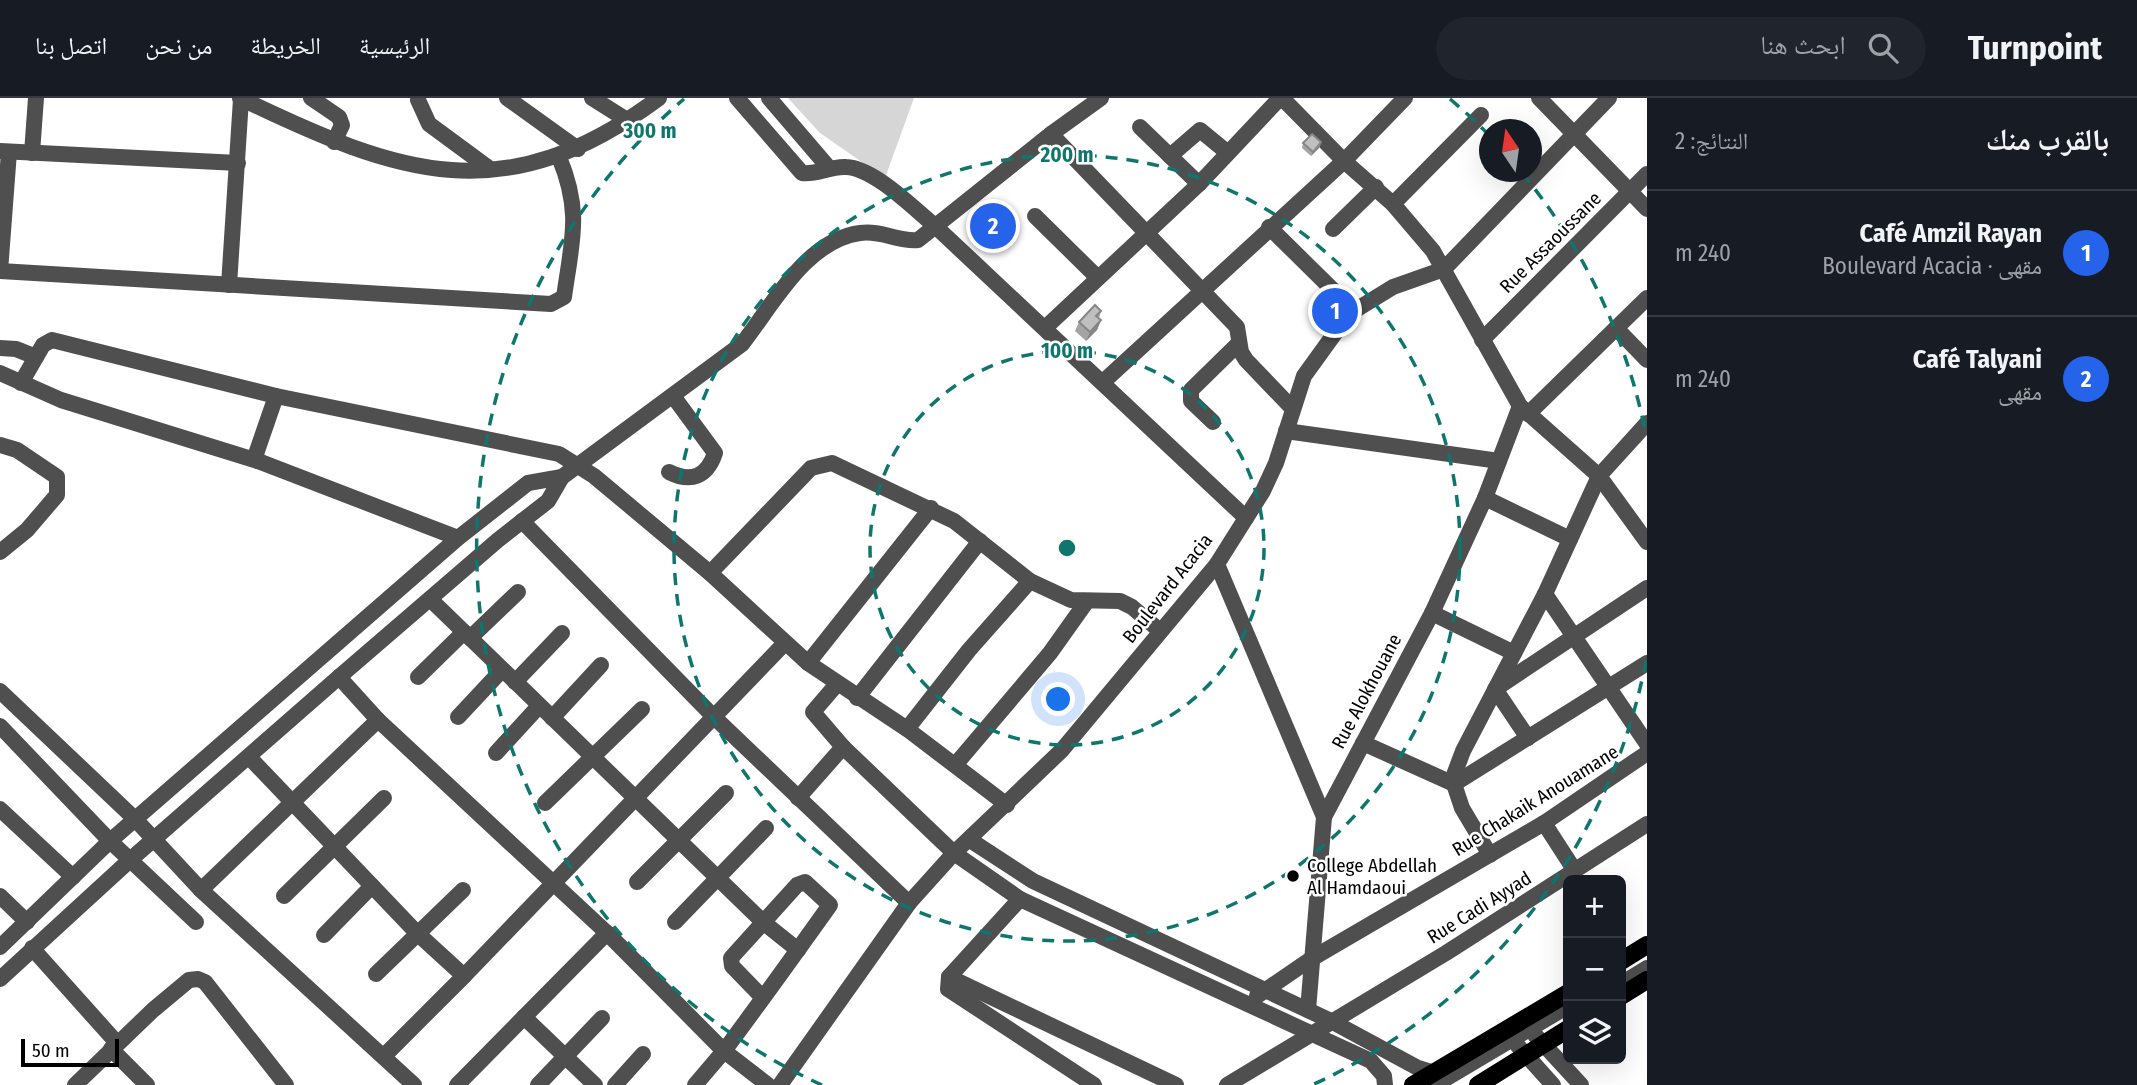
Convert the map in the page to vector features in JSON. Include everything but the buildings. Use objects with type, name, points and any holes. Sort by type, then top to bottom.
[{"type":"main road","points":[[1626,958],[1647,945]]},
{"type":"main road","points":[[1626,993],[1647,980]]},
{"type":"main road","points":[[1413,1085],[1434,1079],[1515,1043],[1533,1032],[1563,999]]},
{"type":"main road","points":[[1478,1085],[1515,1043],[1533,1032],[1563,1029]]},
{"type":"street","points":[[32,153],[36,98]]},
{"type":"street","points":[[229,285],[241,98],[273,105],[334,142],[412,165],[465,172],[517,167],[559,157],[578,149],[660,98]]},
{"type":"street","points":[[311,98],[341,121],[334,142]]},
{"type":"street","points":[[508,98],[578,149]]},
{"type":"street","points":[[592,98],[627,120]]},
{"type":"street","points":[[737,98],[802,173],[816,173],[829,168],[856,168],[870,175],[934,225],[1046,327],[1246,518]]},
{"type":"street","points":[[769,98],[829,168]]},
{"type":"street","points":[[0,979],[130,860],[339,677],[548,501],[562,477],[742,344],[762,318],[775,294],[796,272],[832,244],[858,233],[883,232],[905,241],[918,240],[1051,134],[1101,98]]},
{"type":"street","points":[[1046,327],[1199,184],[1281,98],[1344,161],[1393,204],[1444,269],[1524,410],[1599,476],[1647,542]]},
{"type":"street","points":[[1103,382],[1344,161],[1405,98]]},
{"type":"street","points":[[1539,98],[1647,209]]},
{"type":"street","name":"Boulevard Acacia","points":[[779,1085],[909,903],[954,853],[1062,750],[1217,564],[1263,491],[1292,408],[1311,366],[1328,339],[1354,311],[1393,287],[1444,269],[1609,98]]},
{"type":"street","points":[[418,100],[422,114],[429,124],[490,169]]},
{"type":"street","points":[[1393,204],[1481,115]]},
{"type":"street","points":[[1140,127],[1199,184]]},
{"type":"street","points":[[1170,156],[1200,131],[1228,153]]},
{"type":"street","points":[[1051,134],[1237,327],[1239,344],[1246,360],[1292,408]]},
{"type":"street","points":[[238,163],[4,152],[0,271],[551,304],[564,297],[574,203],[572,186],[559,157]]},
{"type":"street","name":"Rue Assaoussane","points":[[1482,340],[1647,174]]},
{"type":"street","points":[[1333,229],[1376,187]]},
{"type":"street","points":[[1035,216],[1097,278]]},
{"type":"street","points":[[1269,227],[1354,311]]},
{"type":"street","points":[[1524,410],[1647,298]]},
{"type":"street","points":[[1616,328],[1647,360]]},
{"type":"street","points":[[20,383],[43,345],[52,340],[276,396],[559,454],[578,465],[710,573],[784,645],[857,698],[907,729],[1007,804]]},
{"type":"street","points":[[1213,422],[1191,401],[1191,390],[1239,344]]},
{"type":"street","points":[[0,348],[16,349],[36,357]]},
{"type":"street","points":[[0,373],[61,400],[258,461],[458,538]]},
{"type":"street","points":[[258,461],[257,454],[276,396]]},
{"type":"street","points":[[669,472],[684,479],[697,477],[710,467],[715,453],[673,396]]},
{"type":"street","name":"Rue Alokhouane","points":[[1308,1010],[1324,817],[1432,613],[1524,410]]},
{"type":"street","points":[[1490,855],[1462,808],[1454,784],[1454,775],[1463,751],[1545,594],[1599,476],[1647,423]]},
{"type":"street","points":[[1286,431],[1499,461]]},
{"type":"street","points":[[0,445],[17,450],[57,477],[57,495],[27,530],[0,552]]},
{"type":"street","points":[[710,573],[811,468],[822,463],[842,466],[931,508],[980,541],[1030,581],[1071,600],[1120,601],[1160,631]]},
{"type":"street","points":[[0,947],[110,841],[458,538],[528,484],[562,477]]},
{"type":"street","points":[[1485,498],[1570,539]]},
{"type":"street","points":[[808,663],[931,508]]},
{"type":"street","points":[[522,521],[714,718],[909,903]]},
{"type":"street","points":[[857,698],[980,541]]},
{"type":"street","points":[[1217,564],[1324,817]]},
{"type":"street","points":[[907,729],[969,650],[1030,581]]},
{"type":"street","points":[[1495,689],[1573,634],[1647,588]]},
{"type":"street","points":[[418,677],[517,592]]},
{"type":"street","points":[[1545,594],[1647,744]]},
{"type":"street","points":[[430,599],[763,922],[798,950]]},
{"type":"street","points":[[956,764],[1050,653],[1087,601]]},
{"type":"street","points":[[1432,613],[1514,653]]},
{"type":"street","points":[[515,682],[562,633]]},
{"type":"street","points":[[384,1056],[784,645]]},
{"type":"street","points":[[1454,784],[1647,663]]},
{"type":"street","points":[[552,718],[601,666]]},
{"type":"street","points":[[458,717],[502,670]]},
{"type":"street","points":[[339,677],[378,720],[607,933],[724,1051],[768,1085]]},
{"type":"street","points":[[837,684],[813,712],[843,747],[954,853],[1020,899],[1371,1061],[1384,1076],[1385,1085]]},
{"type":"street","points":[[1495,689],[1528,738]]},
{"type":"street","points":[[0,691],[135,820],[201,890],[414,1085]]},
{"type":"street","points":[[496,753],[539,706]]},
{"type":"street","points":[[545,803],[642,709]]},
{"type":"street","points":[[201,890],[378,720]]},
{"type":"street","points":[[0,726],[110,841],[196,922]]},
{"type":"street","points":[[1363,743],[1454,784]]},
{"type":"street","points":[[798,798],[843,747]]},
{"type":"street","name":"Rue Chakaik Anouamane","points":[[1245,1003],[1311,959],[1544,823],[1647,753]]},
{"type":"street","points":[[249,757],[417,933],[464,976]]},
{"type":"street","points":[[637,882],[726,793]]},
{"type":"street","points":[[284,896],[384,798]]},
{"type":"street","points":[[0,809],[73,877]]},
{"type":"street","points":[[1544,823],[1575,872]]},
{"type":"street","name":"Rue Cadi Ayyad","points":[[1227,1085],[1575,872],[1647,824]]},
{"type":"street","points":[[675,922],[766,828]]},
{"type":"street","points":[[970,840],[1032,881],[1331,1021],[1434,1079]]},
{"type":"street","points":[[695,1085],[724,1051],[763,998],[798,950],[830,905],[828,900],[805,882],[763,922],[731,958],[731,962],[763,998]]},
{"type":"street","points":[[324,935],[372,886]]},
{"type":"street","points":[[376,974],[463,890]]},
{"type":"street","points":[[0,896],[27,922]]},
{"type":"street","points":[[1020,899],[949,977],[951,993],[1094,1085]]},
{"type":"street","points":[[457,1085],[607,933]]},
{"type":"street","points":[[32,948],[147,1085]]},
{"type":"street","points":[[1626,971],[1647,959]]},
{"type":"street","points":[[1626,981],[1647,968]]},
{"type":"street","points":[[949,977],[1176,1085]]},
{"type":"street","points":[[75,1085],[114,1046],[180,988],[198,979],[205,982],[286,1085]]},
{"type":"street","points":[[1533,1032],[1563,1010]]},
{"type":"street","points":[[524,1017],[595,1085]]},
{"type":"street","points":[[538,1085],[602,1018]]},
{"type":"street","points":[[1533,1032],[1563,1018]]},
{"type":"street","points":[[1533,1032],[1581,1085]]},
{"type":"street","points":[[1455,1085],[1515,1043],[1553,1085]]},
{"type":"street","points":[[615,1085],[643,1054]]},
{"type":"shaded area","points":[[788,98],[914,98],[885,178],[820,133]]},
{"type":"place","name":"Café Talyani","points":[[993,226]]},
{"type":"place","name":"Café Amzil Rayan","points":[[1335,311]]},
{"type":"place","name":"College Abdellah Al Hamdaoui","points":[[1293,876]]}]
